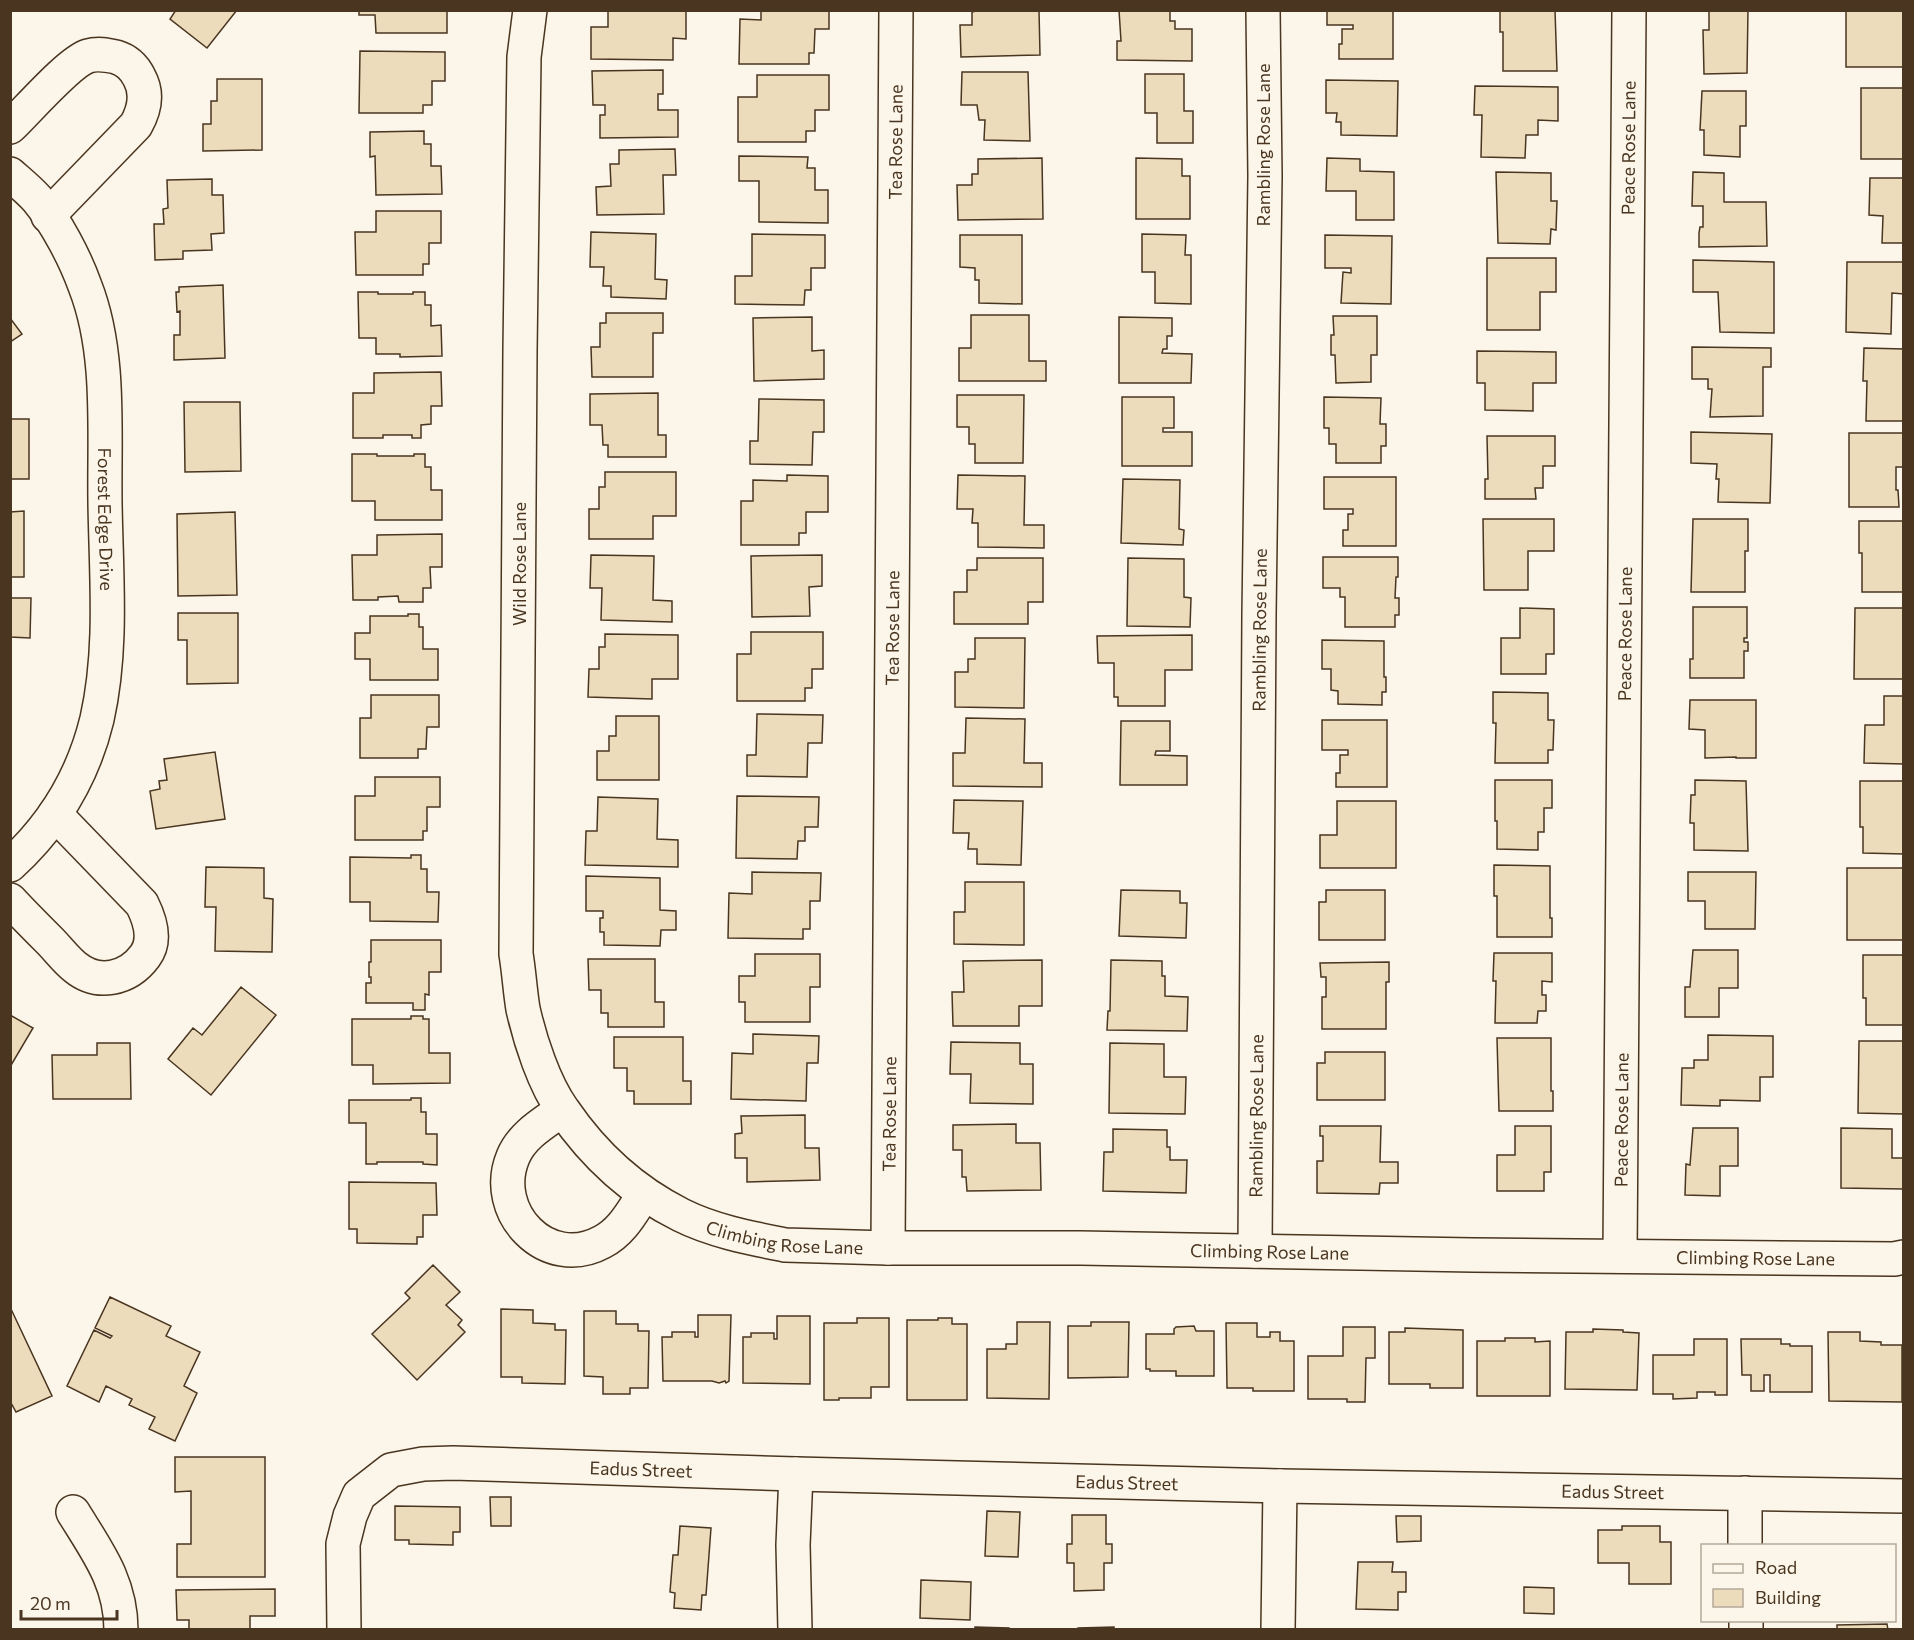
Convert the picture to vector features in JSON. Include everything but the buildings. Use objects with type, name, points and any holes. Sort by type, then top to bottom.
[{"type":"street","name":"Wild Rose Lane","points":[[530,10],[525,57],[520,351],[516,954],[523,1008],[538,1060],[562,1110],[592,1147],[644,1194]]},
{"type":"street","name":"Tea Rose Lane","points":[[888,1248],[896,10]]},
{"type":"street","name":"Rambling Rose Lane","points":[[1255,1251],[1264,176],[1263,10]]},
{"type":"street","name":"Peace Rose Lane","points":[[1620,1256],[1629,10]]},
{"type":"street","points":[[10,127],[74,64],[88,56],[104,54],[121,58],[135,69],[144,85],[146,95],[142,114],[136,124],[48,216]]},
{"type":"street","name":"Forest Edge Drive","points":[[10,174],[37,199],[69,248],[86,287],[98,328],[103,382],[107,594],[104,674],[96,720],[83,762],[63,805],[30,847],[10,865]]},
{"type":"street","points":[[10,900],[76,968],[92,976],[109,979],[119,976],[135,968],[146,954],[152,936],[150,919],[142,904],[56,814]]},
{"type":"street","points":[[562,1110],[527,1135],[513,1156],[507,1176],[509,1202],[519,1223],[536,1239],[546,1244],[555,1248],[579,1250],[602,1243],[621,1229],[644,1194]]},
{"type":"street","name":"Climbing Rose Lane","points":[[644,1194],[682,1216],[733,1234],[785,1245],[1894,1259],[1904,1257]]},
{"type":"street","name":"Eadus Street","points":[[344,1629],[343,1545],[350,1516],[359,1495],[391,1470],[423,1464],[1280,1486],[1904,1496]]},
{"type":"street","points":[[795,1629],[796,1474]]},
{"type":"street","points":[[1278,1629],[1280,1486]]},
{"type":"street","points":[[1745,1493],[1745,1544]]},
{"type":"street","points":[[73,1512],[110,1572],[121,1613],[121,1629]]}]
